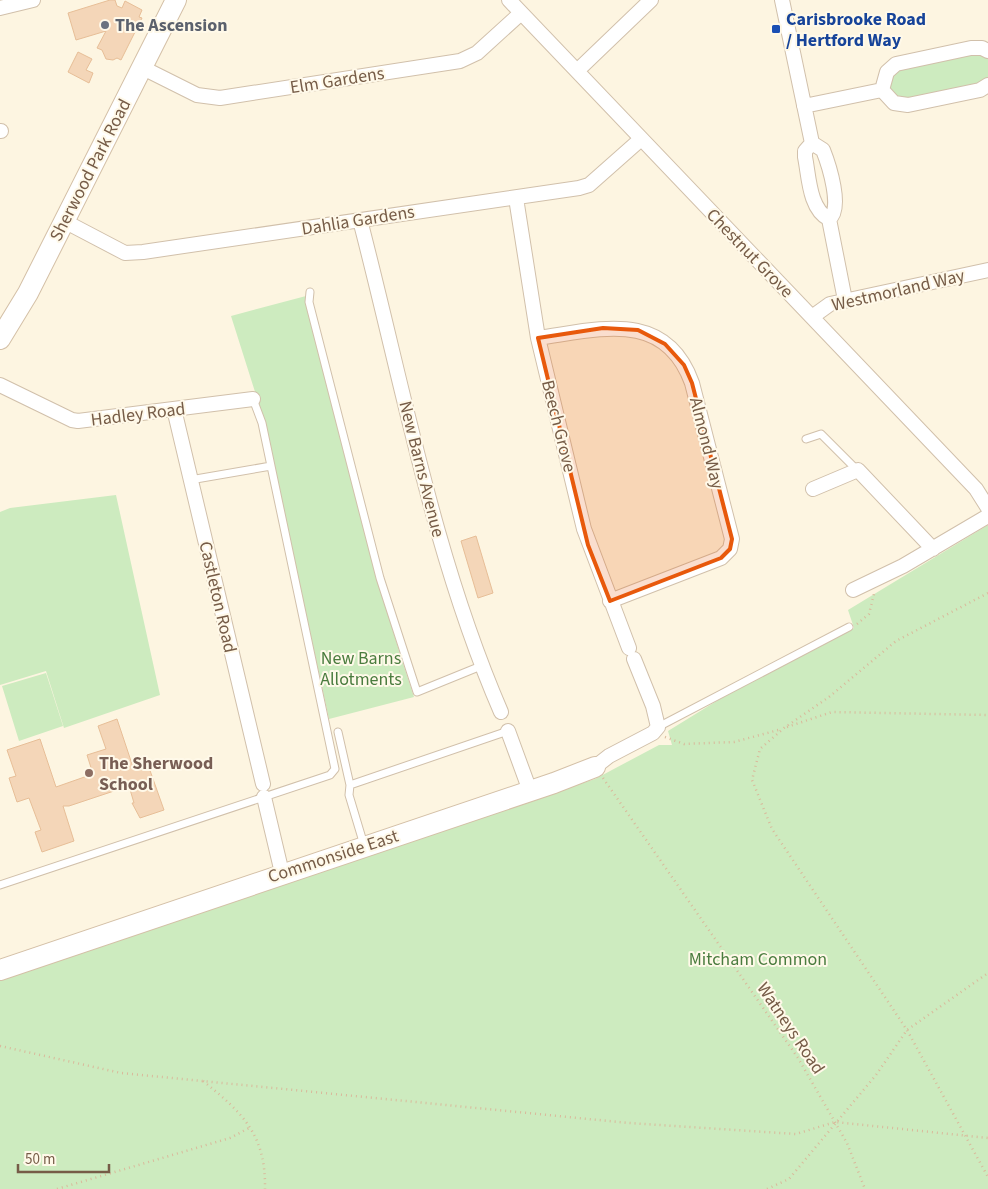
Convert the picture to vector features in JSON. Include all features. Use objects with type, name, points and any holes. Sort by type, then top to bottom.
[{"type":"street","points":[[0,8],[33,0]]},
{"type":"street","name":"Sherwood Park Road","points":[[0,339],[16,315],[176,0]]},
{"type":"street","name":"Chestnut Grove","points":[[509,0],[812,317],[982,488],[988,508]]},
{"type":"street","points":[[576,71],[652,0]]},
{"type":"street","points":[[782,0],[812,143],[805,157],[815,204],[823,216],[829,219]]},
{"type":"street","name":"Elm Gardens","points":[[142,67],[197,95],[220,98],[460,62],[477,52],[521,13]]},
{"type":"street","points":[[882,90],[884,77],[896,64],[971,48],[982,48],[988,51]]},
{"type":"street","points":[[882,90],[894,103],[903,105],[980,90],[988,85]]},
{"type":"street","points":[[804,106],[882,90]]},
{"type":"street","name":"Dahlia Gardens","points":[[64,221],[125,253],[134,253],[579,188],[589,185],[641,139]]},
{"type":"street","points":[[812,143],[823,150],[836,203],[834,214],[829,219]]},
{"type":"street","name":"Beech Grove","points":[[516,198],[538,338],[588,545],[653,706],[655,730]]},
{"type":"street","points":[[829,219],[845,300]]},
{"type":"street","name":"New Barns Avenue","points":[[360,220],[445,559],[481,666],[501,712]]},
{"type":"street","name":"Westmorland Way","points":[[812,317],[825,306],[845,300],[988,270]]},
{"type":"street","name":"Almond Way","points":[[538,338],[603,328],[638,330],[665,344],[684,365],[692,383],[732,539],[730,550],[721,558],[610,601]]},
{"type":"street","name":"Hadley Road","points":[[0,385],[72,420],[253,399]]},
{"type":"street","name":"Castleton Road","points":[[174,409],[282,873]]},
{"type":"street","points":[[813,489],[858,470],[933,550]]},
{"type":"street","points":[[853,590],[933,550],[988,516]]},
{"type":"street","points":[[508,730],[530,791]]},
{"type":"street","name":"Commonside East","points":[[0,970],[282,873],[530,791],[594,767],[609,756],[655,730]]},
{"type":"lane","points":[[310,292],[312,311],[380,578],[417,692],[481,666]]},
{"type":"lane","points":[[0,886],[263,791],[330,775],[335,769],[262,423],[253,399]]},
{"type":"lane","points":[[806,438],[822,434],[858,470]]},
{"type":"lane","points":[[190,480],[271,466]]},
{"type":"lane","points":[[655,730],[849,627]]},
{"type":"lane","points":[[350,784],[508,730]]},
{"type":"lane","points":[[338,732],[350,784],[349,795],[364,846]]},
{"type":"path","points":[[849,627],[861,622],[869,614],[875,595],[871,582]]},
{"type":"path","points":[[988,593],[896,641],[829,697],[784,728],[760,749],[752,780],[772,830],[907,1030],[988,1177]]},
{"type":"path","points":[[655,730],[684,744],[734,742],[832,712],[988,715]]},
{"type":"path","name":"Watneys Road","points":[[594,767],[798,1058],[847,1143],[866,1189]]},
{"type":"path","points":[[767,1189],[790,1179],[835,1122],[876,1075],[907,1030],[988,973]]},
{"type":"path","points":[[0,1046],[121,1073],[678,1126],[796,1134],[835,1122],[988,1138]]},
{"type":"path","points":[[202,1081],[231,1104],[251,1127],[266,1165],[266,1189]]},
{"type":"path","points":[[60,1189],[230,1138],[251,1127]]},
{"type":"highlighted area","points":[[603,328],[638,330],[665,344],[684,365],[692,383],[732,539],[730,549],[721,558],[610,601],[588,545],[538,338]]},
{"type":"green space","points":[[972,52],[988,58],[988,80],[985,82],[909,100],[897,100],[888,86],[892,72]]},
{"type":"green space","name":"New Barns Allotments","points":[[306,296],[369,548],[414,697],[329,719],[263,417],[231,316]]},
{"type":"green space","points":[[116,495],[160,695],[64,728],[46,671],[0,685],[0,512],[10,508]]},
{"type":"green space","name":"Mitcham Common","points":[[988,525],[988,1189],[0,1189],[0,978],[595,779],[659,745],[672,745],[668,731],[741,686],[854,628],[848,610]]},
{"type":"green space","points":[[46,673],[63,726],[19,741],[2,686]]},
{"type":"building","name":"The Ascension","points":[[115,0],[117,6],[122,8],[125,1],[142,10],[139,17],[142,18],[121,60],[117,58],[113,60],[106,59],[102,50],[97,48],[106,31],[76,40],[68,13]]},
{"type":"building","points":[[78,52],[92,59],[86,70],[93,73],[89,83],[68,72]]},
{"type":"building","points":[[476,536],[493,593],[478,598],[461,541]]},
{"type":"building","points":[[117,719],[133,767],[147,762],[164,810],[140,818],[132,803],[134,803],[129,786],[133,785],[132,781],[119,787],[120,789],[69,806],[63,806],[74,841],[42,852],[35,832],[41,830],[29,798],[17,802],[9,778],[16,776],[7,750],[40,739],[56,787],[93,774],[87,755],[106,749],[98,726]]},
{"type":"place","name":"The Ascension","points":[[105,25]]},
{"type":"place","name":"Carisbrooke Road / Hertford Way","points":[[776,29]]},
{"type":"place","name":"The Sherwood School","points":[[89,773]]}]
